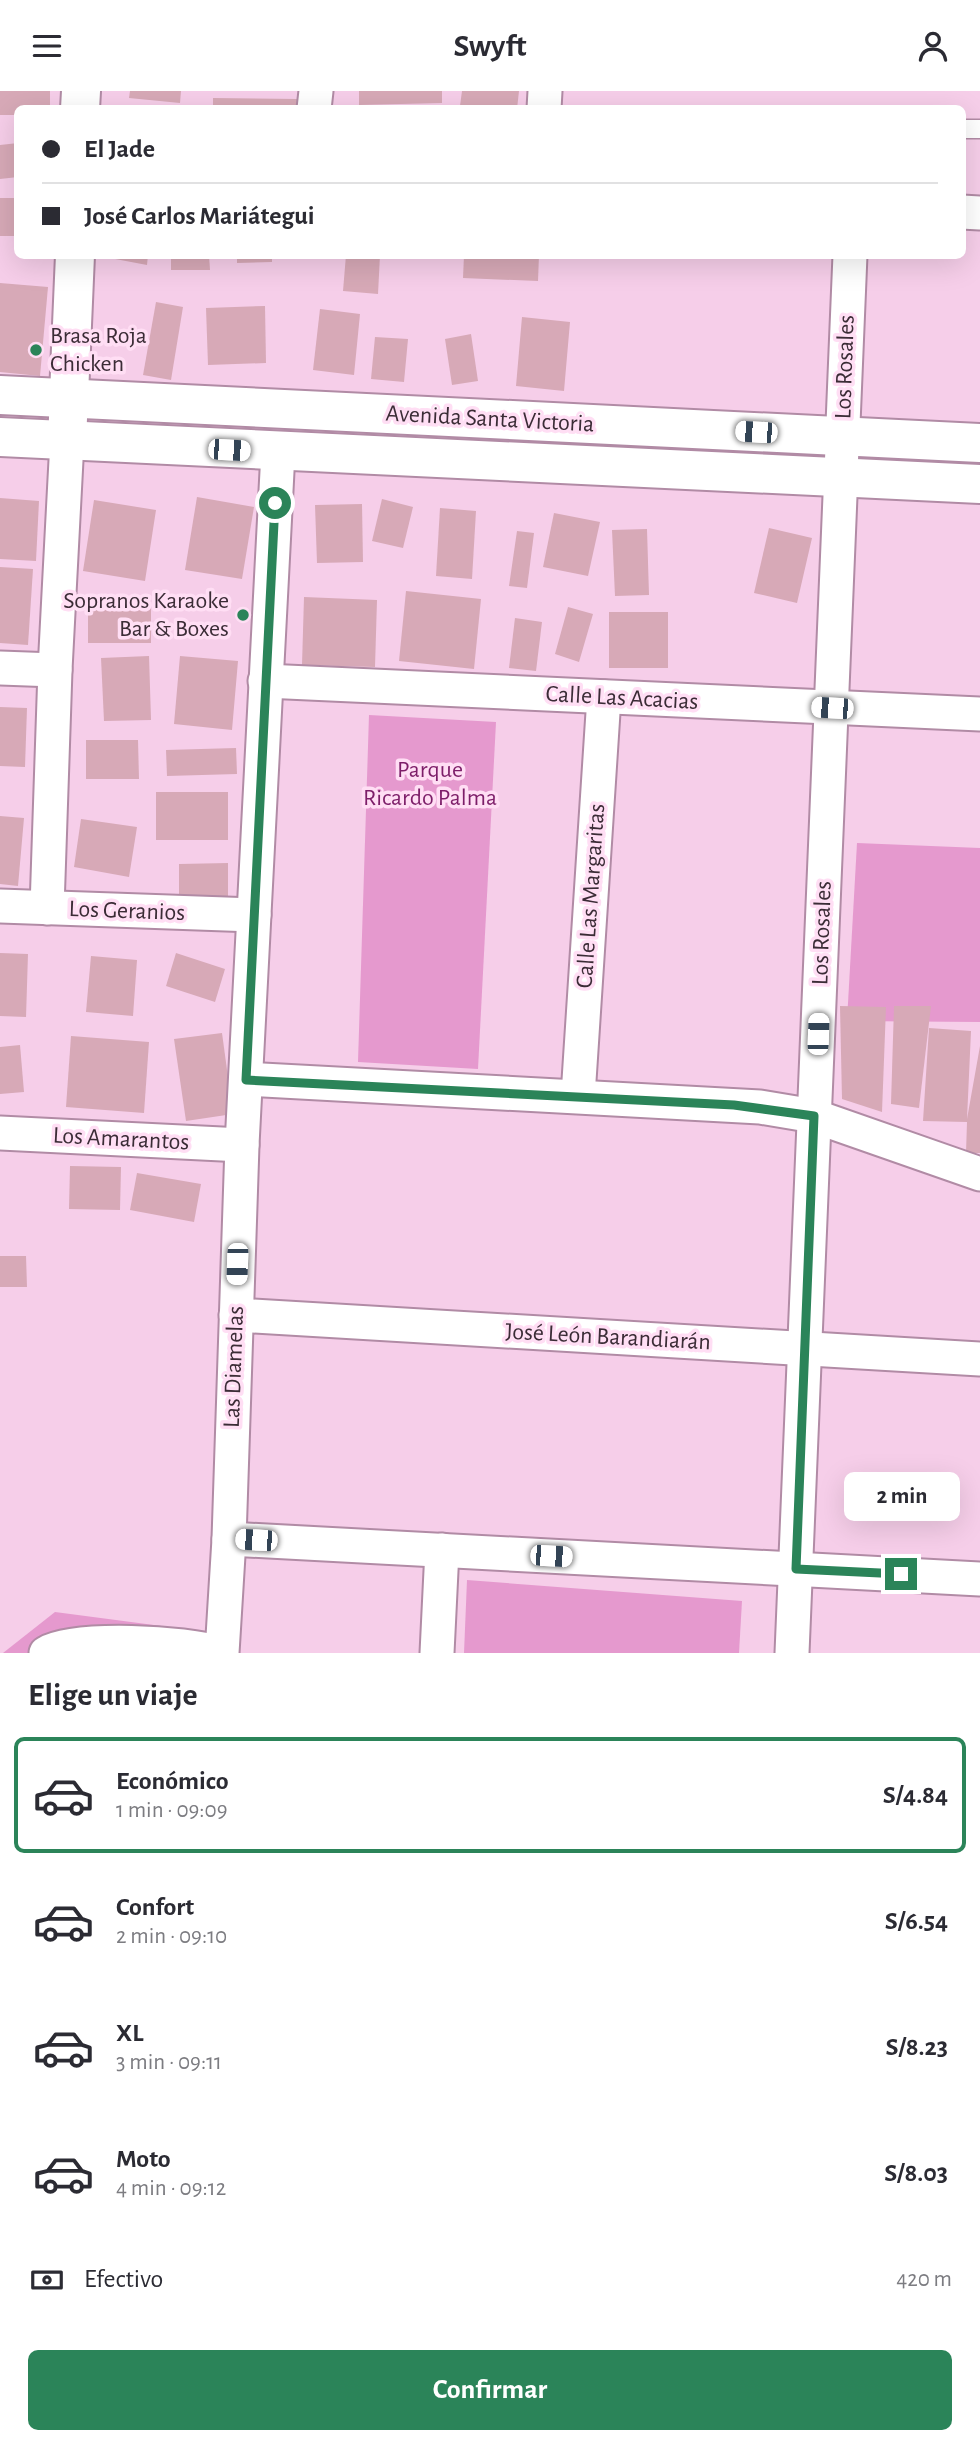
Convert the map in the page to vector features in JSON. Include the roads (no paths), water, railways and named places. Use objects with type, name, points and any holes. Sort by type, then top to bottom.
[{"type":"main road","points":[[67,440],[75,259]]},
{"type":"main road","name":"Avenida Santa Victoria","points":[[0,395],[980,443]]},
{"type":"main road","name":"Avenida Santa Victoria","points":[[0,437],[980,484]]},
{"type":"street","name":"Los Rosales","points":[[792,1653],[850,259]]},
{"type":"street","points":[[47,908],[55,670],[67,440]]},
{"type":"street","name":"Las Diamelas","points":[[220,1653],[229,1539],[242,1145],[278,452]]},
{"type":"street","points":[[0,668],[55,670]]},
{"type":"street","name":"Calle Las Acacias","points":[[265,681],[980,714]]},
{"type":"street","name":"Calle Las Margaritas","points":[[578,1095],[604,697]]},
{"type":"street","name":"Los Geranios","points":[[0,906],[254,915]]},
{"type":"street","points":[[246,1080],[578,1095],[760,1107],[814,1116],[980,1174]]},
{"type":"street","name":"Los Amarantos","points":[[0,1133],[242,1145]]},
{"type":"street","name":"José León Barandiarán","points":[[236,1315],[980,1359]]},
{"type":"street","points":[[229,1539],[980,1579]]},
{"type":"street","points":[[437,1653],[442,1550]]},
{"type":"street","points":[[46,1653],[71,1644],[195,1645],[220,1653]]},
{"type":"place","name":"Brasa Roja Chicken","points":[[36,350]]},
{"type":"place","name":"Sopranos Karaoke Bar & Boxes","points":[[243,615]]},
{"type":"park label","name":"Parque Ricardo Palma","points":[[430,784]]}]
